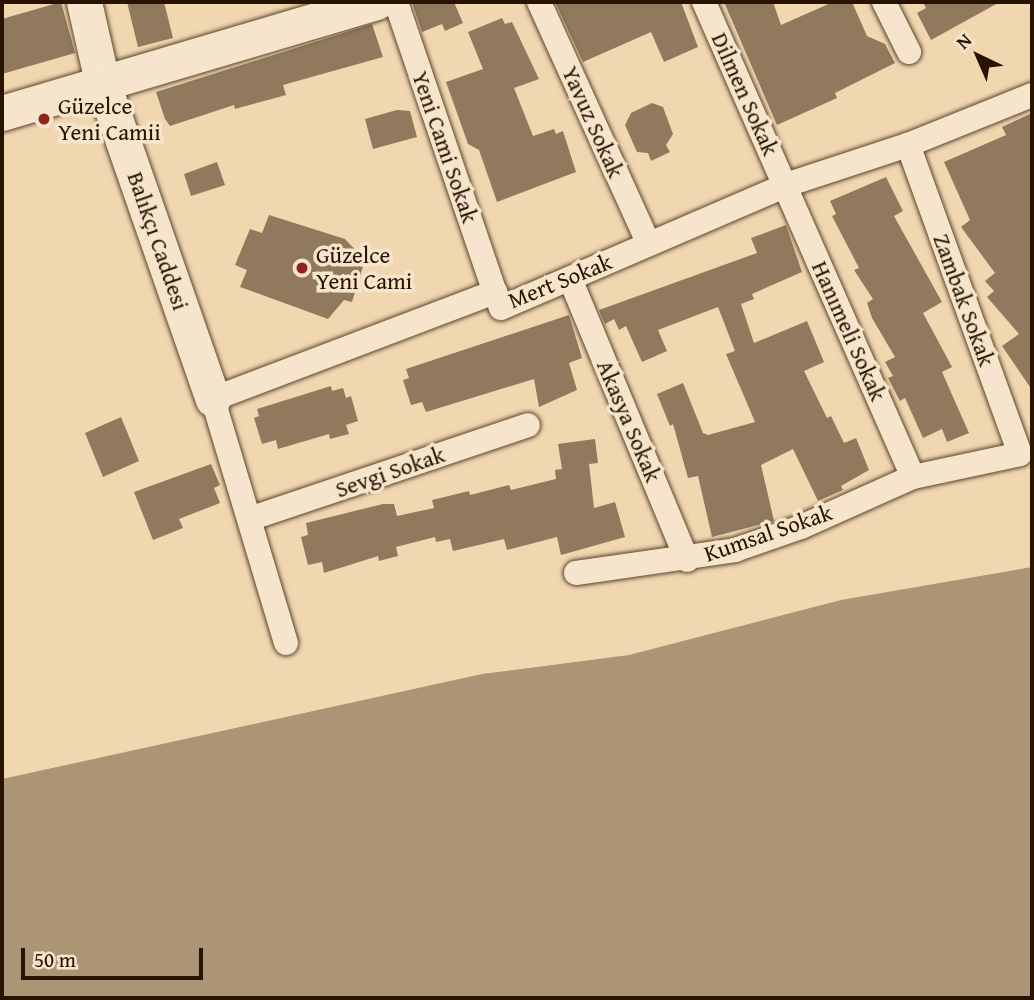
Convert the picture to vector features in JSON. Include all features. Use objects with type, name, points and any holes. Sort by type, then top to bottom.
[{"type":"main road","name":"Balıkçı Caddesi","points":[[84,2],[102,81],[213,399]]},
{"type":"main road","points":[[2,113],[102,81],[376,2]]},
{"type":"street","name":"Yeni Cami Sokak","points":[[396,2],[495,292]]},
{"type":"street","name":"Yavuz Sokak","points":[[539,2],[648,242]]},
{"type":"street","name":"Dilmen Sokak","points":[[704,2],[786,186]]},
{"type":"street","points":[[884,2],[909,52]]},
{"type":"street","name":"Mert Sokak","points":[[213,399],[495,292],[501,308],[571,281],[648,242],[786,186],[908,145],[1032,95]]},
{"type":"street","name":"Zambak Sokak","points":[[908,145],[1020,454]]},
{"type":"street","name":"Hanımeli Sokak","points":[[786,186],[913,477]]},
{"type":"street","name":"Akasya Sokak","points":[[571,281],[687,560]]},
{"type":"street","points":[[213,399],[252,518],[286,643]]},
{"type":"street","name":"Sevgi Sokak","points":[[252,518],[528,425]]},
{"type":"street","name":"Kumsal Sokak","points":[[576,573],[687,560],[735,550],[801,527],[913,477],[1020,454]]},
{"type":"shaded area","points":[[1032,567],[1032,998],[2,998],[2,779],[482,674],[629,655],[841,600]]},
{"type":"building","points":[[61,2],[75,53],[2,74],[2,19]]},
{"type":"building","points":[[127,2],[164,2],[173,38],[138,47]]},
{"type":"building","points":[[412,2],[454,2],[463,23],[445,31],[442,24],[422,32]]},
{"type":"building","points":[[555,2],[681,2],[698,47],[664,62],[651,32],[583,62]]},
{"type":"building","points":[[724,2],[773,2],[781,25],[833,2],[852,2],[867,36],[885,44],[895,63],[835,93],[837,98],[777,125]]},
{"type":"building","points":[[923,2],[1000,2],[931,40],[917,13],[926,8]]},
{"type":"building","points":[[502,18],[505,24],[512,22],[539,79],[514,88],[533,136],[554,129],[556,134],[563,131],[576,172],[497,202],[479,150],[468,144],[446,82],[483,69],[468,32]]},
{"type":"building","points":[[372,24],[383,57],[283,85],[286,95],[235,109],[234,105],[170,126],[165,119],[156,92]]},
{"type":"building","points":[[652,103],[663,107],[673,134],[666,145],[670,152],[651,161],[648,153],[637,152],[625,125],[631,113]]},
{"type":"building","points":[[397,110],[410,111],[417,137],[373,149],[365,119]]},
{"type":"building","points":[[1032,113],[1032,390],[1002,346],[1019,334],[987,297],[994,291],[985,281],[995,273],[961,227],[970,220],[944,162],[1006,135],[1002,127]]},
{"type":"building","points":[[217,162],[225,185],[191,196],[184,174]]},
{"type":"building","points":[[886,177],[903,211],[894,216],[942,302],[923,313],[952,367],[942,372],[969,433],[947,442],[942,429],[923,438],[905,398],[900,401],[888,378],[893,376],[885,362],[895,357],[872,318],[867,303],[873,299],[854,270],[859,268],[832,216],[836,214],[830,201]]},
{"type":"building","name":"Güzelce Yeni Cami","points":[[269,215],[345,239],[365,260],[352,302],[344,300],[328,319],[240,287],[247,270],[235,265],[250,229],[262,233]]},
{"type":"building","points":[[786,225],[802,272],[752,294],[754,299],[741,304],[754,343],[807,321],[824,362],[804,371],[827,418],[831,416],[844,443],[856,438],[869,470],[841,486],[843,490],[818,501],[793,449],[761,465],[774,521],[712,537],[698,476],[688,478],[673,424],[670,426],[657,394],[683,383],[703,433],[708,435],[755,422],[726,354],[735,351],[718,307],[658,330],[667,351],[642,362],[626,326],[619,330],[614,319],[605,324],[599,310],[757,253],[751,238]]},
{"type":"building","points":[[569,315],[582,358],[569,363],[577,390],[539,407],[534,379],[426,412],[422,402],[411,405],[403,380],[409,378],[406,369]]},
{"type":"building","points":[[331,386],[332,391],[343,388],[346,398],[351,396],[358,421],[346,425],[349,434],[330,439],[329,434],[278,449],[276,440],[262,444],[254,418],[259,416],[257,409]]},
{"type":"building","points":[[121,417],[139,461],[103,477],[85,433]]},
{"type":"building","points":[[595,439],[598,463],[589,464],[594,508],[615,502],[625,537],[561,555],[557,537],[507,550],[504,539],[453,551],[450,539],[436,542],[435,537],[396,547],[398,556],[379,561],[378,556],[324,573],[322,562],[308,565],[301,537],[308,535],[306,523],[383,504],[394,504],[397,516],[434,508],[432,500],[469,491],[470,495],[509,485],[511,490],[556,479],[555,470],[562,469],[558,444]]},
{"type":"building","points":[[211,464],[220,485],[214,488],[220,503],[179,519],[183,528],[153,540],[134,492]]},
{"type":"place","name":"Güzelce Yeni Camii","points":[[44,119]]},
{"type":"place","name":"Güzelce Yeni Cami","points":[[302,268]]}]
